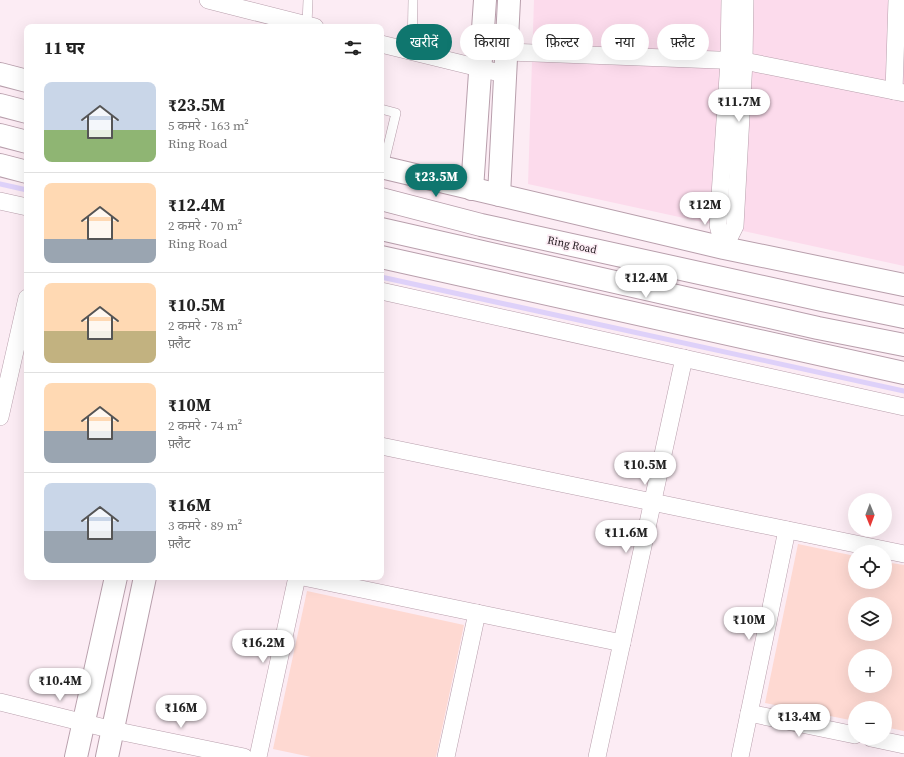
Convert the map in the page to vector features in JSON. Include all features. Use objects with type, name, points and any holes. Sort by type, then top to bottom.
[{"type":"main road","points":[[472,189],[485,0]]},
{"type":"main road","points":[[508,24],[509,0]]},
{"type":"main road","points":[[499,195],[505,60]]},
{"type":"main road","points":[[0,74],[24,79]]},
{"type":"main road","points":[[0,106],[24,111]]},
{"type":"main road","points":[[0,136],[24,141]]},
{"type":"main road","points":[[0,165],[24,171]]},
{"type":"main road","points":[[384,167],[724,248],[904,285]]},
{"type":"main road","name":"Ring Road","points":[[384,200],[481,225],[904,317]]},
{"type":"main road","points":[[384,230],[810,326],[904,345]]},
{"type":"main road","points":[[384,258],[904,373]]},
{"type":"main road","points":[[76,757],[115,580]]},
{"type":"main road","points":[[107,757],[144,580]]},
{"type":"street","points":[[208,0],[303,24]]},
{"type":"street","points":[[724,248],[735,226],[736,61],[730,0]]},
{"type":"street","points":[[736,61],[745,0]]},
{"type":"street","points":[[524,53],[736,61],[899,92],[897,0]]},
{"type":"street","points":[[384,45],[396,48]]},
{"type":"street","points":[[444,60],[504,74]]},
{"type":"street","points":[[0,201],[24,206]]},
{"type":"street","points":[[384,292],[904,407]]},
{"type":"street","points":[[0,417],[7,350],[24,306]]},
{"type":"street","points":[[597,757],[684,358]]},
{"type":"street","points":[[384,447],[904,554]]},
{"type":"street","points":[[740,757],[787,530]]},
{"type":"street","points":[[258,757],[296,580]]},
{"type":"street","points":[[317,580],[622,643]]},
{"type":"street","points":[[446,757],[476,613]]},
{"type":"street","points":[[0,702],[113,730],[244,757]]},
{"type":"street","points":[[749,713],[848,734]]},
{"type":"street","points":[[892,742],[904,745]]},
{"type":"lane","points":[[308,0],[311,24]]},
{"type":"lane","points":[[413,24],[414,0]]},
{"type":"lane","points":[[384,110],[396,113],[384,159]]},
{"type":"shaded area","points":[[534,0],[904,0],[904,266],[528,184],[532,60],[593,60],[593,24],[533,24]]},
{"type":"shaded area","points":[[798,544],[848,555],[848,589],[892,589],[892,563],[904,565],[904,731],[892,728],[892,701],[848,701],[848,720],[765,703]]},
{"type":"shaded area","points":[[307,591],[464,625],[436,757],[311,757],[273,749]]},
{"type":"waterway","points":[[0,184],[24,189]]},
{"type":"waterway","points":[[384,278],[904,391]]}]
